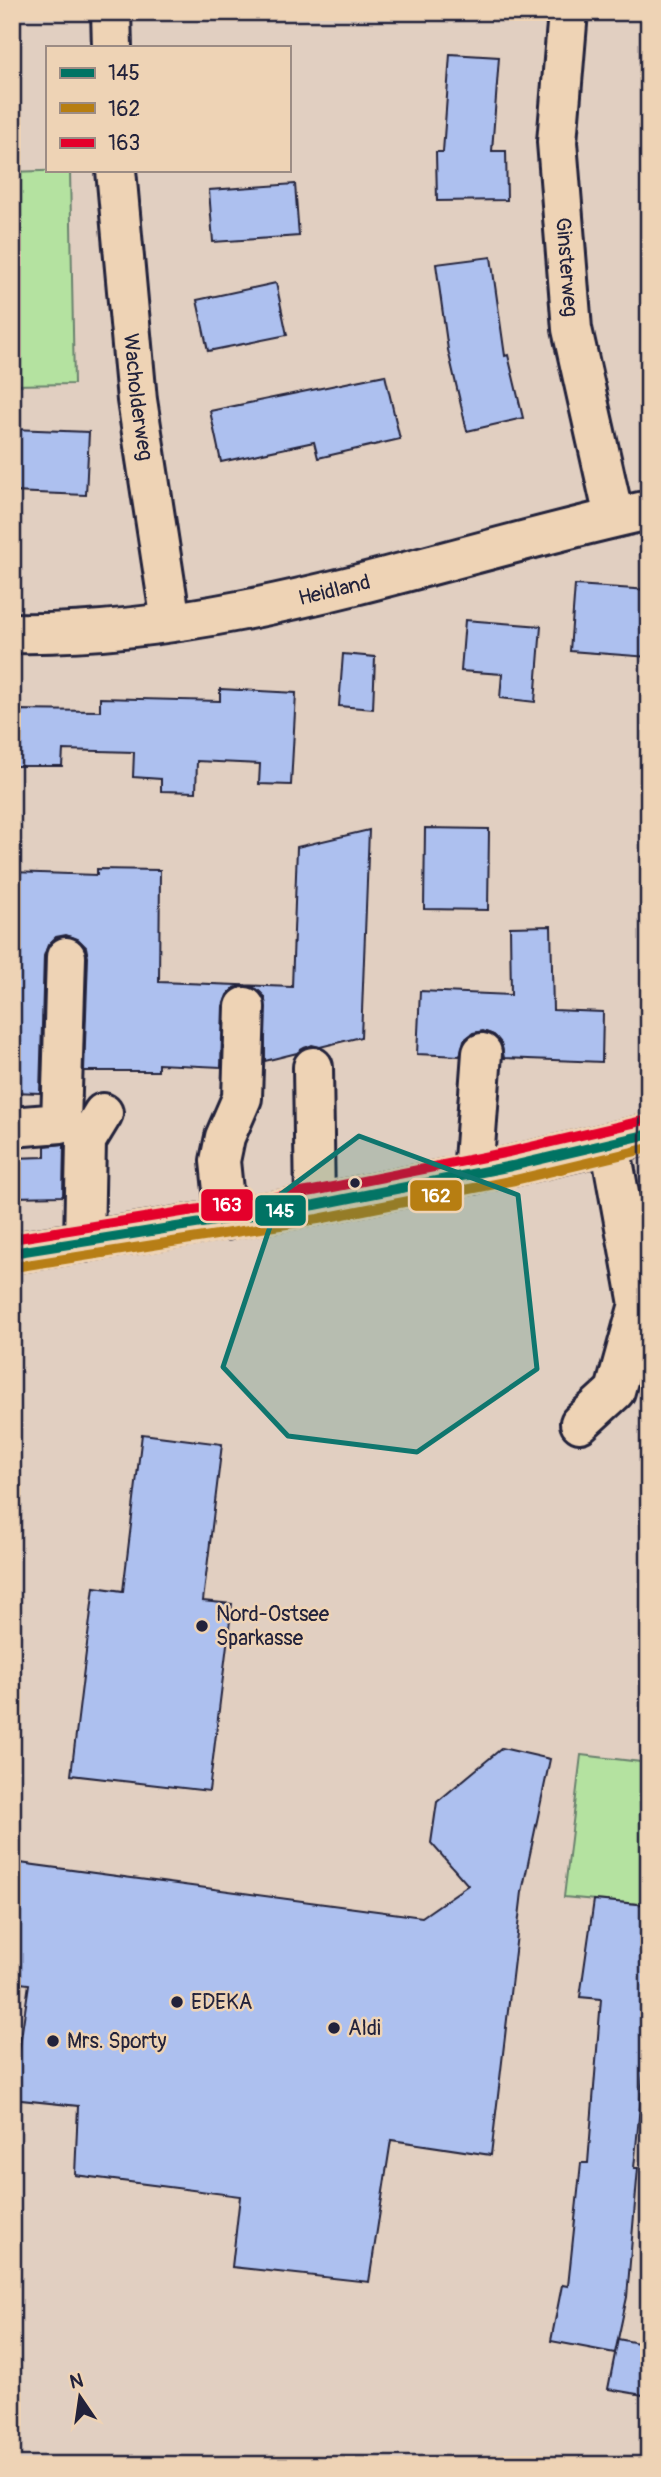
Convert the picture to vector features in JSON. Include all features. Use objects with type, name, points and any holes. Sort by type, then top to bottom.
[{"type":"street","points":[[111,12],[112,46]]},
{"type":"street","name":"Ginsterweg","points":[[568,12],[557,142],[572,329],[631,514]]},
{"type":"street","name":"Wacholderweg","points":[[116,172],[137,400],[172,622]]},
{"type":"street","name":"Heidland","points":[[12,633],[56,634],[172,622],[304,599],[631,514]]},
{"type":"street","points":[[12,1127],[61,1123],[66,957]]},
{"type":"street","points":[[226,1220],[220,1161],[225,1137],[242,1098],[245,1007]]},
{"type":"street","points":[[473,1174],[482,1053]]},
{"type":"street","points":[[313,1068],[315,1205]]},
{"type":"street","points":[[84,1242],[86,1141],[103,1113]]},
{"type":"street","points":[[12,1253],[315,1205],[473,1174],[649,1134]]},
{"type":"street","points":[[580,1423],[615,1391],[639,1304],[610,1144]]},
{"type":"highlighted area","points":[[359,1136],[518,1195],[537,1369],[417,1452],[288,1436],[223,1367],[281,1194]]},
{"type":"green space","points":[[12,172],[70,172],[74,384],[12,385]]},
{"type":"green space","points":[[581,1755],[649,1763],[649,1905],[564,1897]]},
{"type":"building","points":[[450,54],[499,57],[492,151],[506,151],[507,200],[437,201],[436,152],[443,152]]},
{"type":"building","points":[[295,184],[299,236],[213,242],[209,190]]},
{"type":"building","points":[[491,257],[505,356],[508,355],[523,418],[467,431],[448,350],[436,264]]},
{"type":"building","points":[[276,283],[287,335],[208,351],[197,300]]},
{"type":"building","points":[[385,375],[400,439],[318,458],[314,442],[221,462],[210,411]]},
{"type":"building","points":[[12,429],[89,432],[86,495],[12,492]]},
{"type":"building","points":[[575,585],[649,590],[649,657],[570,651]]},
{"type":"building","points":[[465,620],[541,626],[535,702],[500,698],[502,674],[461,671]]},
{"type":"building","points":[[343,654],[375,657],[373,709],[339,706]]},
{"type":"building","points":[[220,689],[296,693],[291,785],[259,784],[260,764],[197,761],[196,792],[161,791],[161,779],[133,777],[134,752],[63,750],[62,766],[12,766],[12,710],[100,711],[100,698],[220,701]]},
{"type":"building","points":[[425,828],[489,829],[488,910],[424,909]]},
{"type":"building","points":[[369,830],[361,1037],[320,1047],[312,1045],[297,1053],[265,1061],[265,997],[257,989],[246,985],[292,987],[297,847]]},
{"type":"building","points":[[97,869],[160,870],[159,982],[244,985],[234,988],[227,995],[223,1006],[221,1067],[158,1064],[158,1071],[84,1071],[88,957],[86,947],[78,939],[66,935],[56,937],[48,945],[44,956],[40,1093],[12,1092],[12,872],[97,875]]},
{"type":"building","points":[[551,926],[553,1010],[603,1012],[602,1062],[504,1058],[501,1043],[494,1035],[483,1031],[473,1033],[464,1040],[460,1056],[417,1054],[420,991],[511,995],[510,927]]},
{"type":"building","points":[[64,1144],[63,1196],[12,1197],[12,1158],[45,1157],[45,1146]]},
{"type":"building","points":[[142,1434],[222,1444],[203,1601],[232,1604],[209,1791],[71,1775],[94,1587],[123,1591]]},
{"type":"building","points":[[502,1748],[550,1759],[522,1892],[491,2155],[391,2140],[369,2282],[232,2267],[240,2196],[75,2175],[78,2106],[12,2099],[29,1984],[12,1982],[12,1862],[422,1917],[468,1885],[431,1843],[437,1802]]},
{"type":"building","points":[[594,1900],[648,1905],[645,1934],[649,1935],[649,2013],[634,2168],[638,2168],[627,2297],[615,2353],[551,2341],[562,2285],[568,2286],[581,2163],[588,2163],[601,1999],[580,1997]]},
{"type":"building","points":[[618,2339],[649,2345],[649,2396],[608,2389]]},
{"type":"transit line","name":"163","points":[[12,1239],[313,1191],[509,1152],[646,1120]]},
{"type":"transit line","name":"145","points":[[12,1253],[315,1205],[512,1166],[649,1134]]},
{"type":"transit line","name":"162","points":[[14,1267],[318,1219],[515,1180],[649,1148]]},
{"type":"place","name":"Nord-Ostsee Sparkasse","points":[[202,1626]]},
{"type":"place","name":"EDEKA","points":[[177,2002]]},
{"type":"place","name":"Aldi","points":[[334,2028]]},
{"type":"place","name":"Mrs. Sporty","points":[[53,2041]]}]
